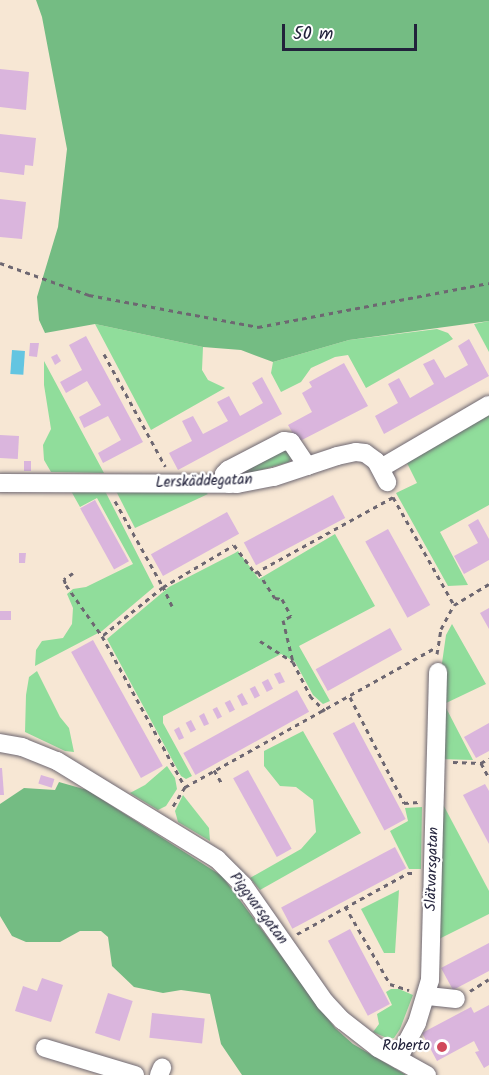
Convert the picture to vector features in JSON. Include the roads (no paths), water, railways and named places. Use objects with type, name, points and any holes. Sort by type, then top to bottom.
[{"type":"street","name":"Lerskäddegatan","points":[[0,483],[229,484],[274,477],[356,452],[372,456],[384,475],[489,405]]},
{"type":"street","points":[[229,484],[225,474],[228,470],[284,441],[291,442],[308,466]]},
{"type":"street","name":"Slätvarsgatan","points":[[398,1059],[428,996],[438,672]]},
{"type":"street","name":"Piggvarsgatan","points":[[0,743],[22,747],[57,761],[217,859],[230,870],[325,1002],[342,1020],[378,1048],[427,1075]]},
{"type":"street","points":[[428,996],[456,999]]},
{"type":"street","points":[[45,1048],[135,1075]]},
{"type":"water","points":[[12,350],[25,351],[23,375],[10,374]]},
{"type":"place","name":"Roberto","points":[[442,1047]]}]
